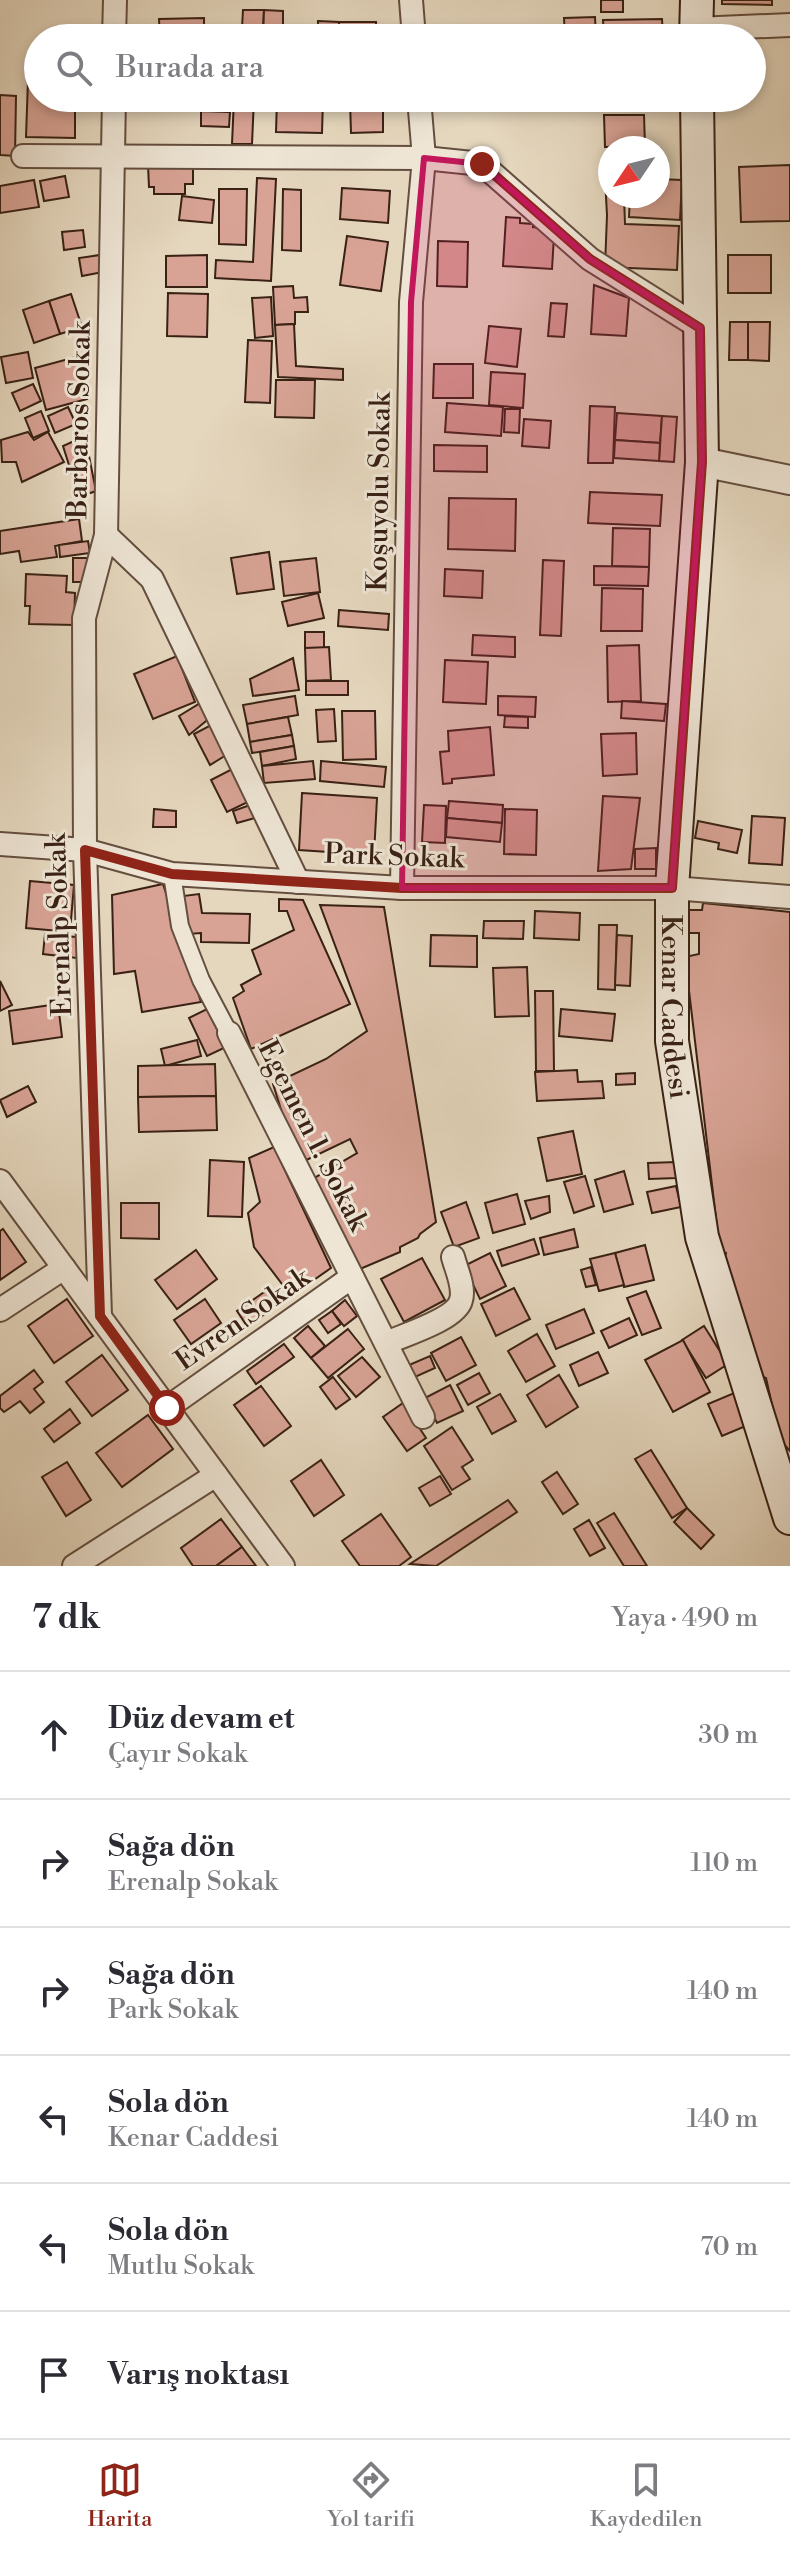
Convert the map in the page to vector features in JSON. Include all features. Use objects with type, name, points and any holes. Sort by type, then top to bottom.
[{"type":"main road","name":"Kenar Caddesi","points":[[697,112],[702,462],[672,888],[672,1041],[702,1237],[790,1518]]},
{"type":"street","points":[[114,24],[115,0]]},
{"type":"street","points":[[411,0],[413,24]]},
{"type":"street","points":[[697,22],[759,24]]},
{"type":"street","points":[[766,24],[790,25]]},
{"type":"street","name":"Barbaros Sokak","points":[[114,112],[106,535],[152,579],[298,882]]},
{"type":"street","name":"Koşuyolu Sokak","points":[[402,888],[411,302],[424,158],[420,112]]},
{"type":"street","points":[[23,156],[424,158],[482,164],[590,259],[700,328]]},
{"type":"street","points":[[702,462],[790,480]]},
{"type":"street","name":"Erenalp Sokak","points":[[100,1316],[85,850],[84,618],[106,535]]},
{"type":"street","name":"Park Sokak","points":[[0,844],[85,850],[172,874],[402,888],[672,888],[790,897]]},
{"type":"street","name":"Egemen 1. Sokak","points":[[172,874],[180,926],[201,980],[423,1417]]},
{"type":"street","points":[[0,1181],[283,1566]]},
{"type":"street","points":[[386,1343],[452,1314],[461,1301],[453,1257]]},
{"type":"street","points":[[0,1310],[64,1268]]},
{"type":"street","name":"Evren Sokak","points":[[167,1408],[352,1277]]},
{"type":"street","points":[[74,1566],[216,1475]]},
{"type":"highlighted area","points":[[424,158],[482,164],[590,259],[700,328],[702,462],[672,888],[402,888],[411,302]]},
{"type":"building","points":[[601,0],[623,0],[623,12],[601,12]]},
{"type":"building","points":[[722,0],[772,0],[772,5],[722,4]]},
{"type":"building","points":[[243,10],[264,10],[263,24],[242,24]]},
{"type":"building","points":[[264,10],[283,11],[283,24],[264,24]]},
{"type":"building","points":[[595,17],[595,24],[564,24],[564,18]]},
{"type":"building","points":[[204,18],[204,24],[159,24],[159,19]]},
{"type":"building","points":[[662,19],[662,24],[603,24],[603,20]]},
{"type":"building","points":[[318,21],[339,22],[339,24],[318,24]]},
{"type":"building","points":[[339,22],[376,22],[376,24]]},
{"type":"building","points":[[0,95],[16,96],[15,156],[0,155]]},
{"type":"building","points":[[27,112],[75,112],[75,138],[26,137]]},
{"type":"building","points":[[201,112],[230,112],[229,127],[201,126]]},
{"type":"building","points":[[233,112],[253,112],[252,144],[232,144]]},
{"type":"building","points":[[277,112],[323,112],[322,133],[276,132]]},
{"type":"building","points":[[350,112],[383,112],[383,132],[351,133]]},
{"type":"building","points":[[604,115],[644,115],[645,136],[605,136]]},
{"type":"building","points":[[148,165],[193,165],[193,184],[185,184],[185,194],[154,194],[154,187],[149,187]]},
{"type":"building","points":[[790,165],[790,221],[741,222],[739,167]]},
{"type":"building","points":[[65,176],[69,197],[44,201],[40,181]]},
{"type":"building","points":[[257,178],[276,179],[271,281],[215,278],[216,260],[253,262]]},
{"type":"building","points":[[34,180],[39,207],[0,213],[0,186]]},
{"type":"building","points":[[670,180],[682,180],[680,220],[629,217],[629,208],[670,208]]},
{"type":"building","points":[[342,188],[390,191],[388,223],[340,219]]},
{"type":"building","points":[[219,189],[247,189],[246,245],[219,244]]},
{"type":"building","points":[[283,189],[301,190],[301,251],[282,250]]},
{"type":"building","points":[[182,196],[214,200],[212,223],[179,220]]},
{"type":"building","points":[[607,208],[624,208],[625,224],[679,226],[677,270],[605,267]]},
{"type":"building","points":[[506,217],[520,218],[520,223],[550,229],[554,236],[552,269],[503,266]]},
{"type":"building","points":[[83,230],[85,247],[64,250],[62,232]]},
{"type":"building","points":[[347,236],[388,242],[381,291],[340,285]]},
{"type":"building","points":[[438,241],[468,242],[467,287],[437,286]]},
{"type":"building","points":[[100,255],[103,272],[82,276],[79,258]]},
{"type":"building","points":[[207,255],[207,287],[166,287],[166,256]]},
{"type":"building","points":[[728,255],[771,255],[771,293],[728,293]]},
{"type":"building","points":[[594,285],[629,298],[626,336],[591,334]]},
{"type":"building","points":[[293,286],[294,298],[307,297],[308,312],[295,312],[295,324],[275,325],[273,287]]},
{"type":"building","points":[[168,293],[208,294],[207,337],[167,336]]},
{"type":"building","points":[[71,294],[82,327],[60,334],[49,301]]},
{"type":"building","points":[[271,297],[273,336],[255,338],[252,298]]},
{"type":"building","points":[[49,301],[60,334],[34,343],[23,310]]},
{"type":"building","points":[[551,303],[567,304],[564,337],[548,336]]},
{"type":"building","points":[[730,322],[748,322],[748,360],[729,360]]},
{"type":"building","points":[[748,322],[770,322],[769,361],[748,360]]},
{"type":"building","points":[[294,324],[296,366],[343,369],[343,380],[278,377],[275,325]]},
{"type":"building","points":[[489,326],[521,329],[517,367],[485,363]]},
{"type":"building","points":[[248,340],[272,341],[270,403],[245,402]]},
{"type":"building","points":[[28,352],[33,378],[6,383],[1,357]]},
{"type":"building","points":[[76,357],[87,399],[46,410],[35,368]]},
{"type":"building","points":[[434,364],[473,364],[473,398],[433,398]]},
{"type":"building","points":[[491,372],[525,374],[523,408],[489,405]]},
{"type":"building","points":[[276,380],[315,380],[314,418],[275,417]]},
{"type":"building","points":[[33,384],[41,401],[20,411],[12,393]]},
{"type":"building","points":[[447,403],[503,407],[501,436],[445,432]]},
{"type":"building","points":[[590,406],[615,407],[613,463],[588,463]]},
{"type":"building","points":[[68,407],[76,424],[55,433],[48,416]]},
{"type":"building","points":[[505,409],[520,409],[519,433],[504,432]]},
{"type":"building","points":[[41,411],[49,431],[33,438],[25,418]]},
{"type":"building","points":[[617,413],[662,416],[660,443],[615,440]]},
{"type":"building","points":[[662,416],[677,417],[674,462],[659,461]]},
{"type":"building","points":[[524,419],[551,421],[549,448],[522,446]]},
{"type":"building","points":[[28,432],[34,440],[48,432],[64,462],[22,482],[16,462],[2,462],[1,440]]},
{"type":"building","points":[[85,436],[96,491],[79,497],[63,446]]},
{"type":"building","points":[[615,440],[660,443],[659,461],[614,458]]},
{"type":"building","points":[[434,445],[487,446],[487,472],[434,471]]},
{"type":"building","points":[[590,492],[662,495],[660,526],[588,523]]},
{"type":"building","points":[[449,498],[516,499],[515,551],[448,549]]},
{"type":"building","points":[[79,519],[82,541],[55,546],[57,557],[21,562],[19,551],[0,554],[0,531]]},
{"type":"building","points":[[613,528],[650,529],[649,567],[612,566]]},
{"type":"building","points":[[88,541],[90,553],[60,557],[59,545]]},
{"type":"building","points":[[269,552],[274,589],[237,594],[231,558]]},
{"type":"building","points":[[73,558],[92,558],[92,582],[73,582]]},
{"type":"building","points":[[316,558],[320,592],[284,596],[280,562]]},
{"type":"building","points":[[543,560],[564,561],[561,636],[540,635]]},
{"type":"building","points":[[594,566],[649,567],[648,586],[594,585]]},
{"type":"building","points":[[445,569],[483,571],[482,598],[444,596]]},
{"type":"building","points":[[26,574],[67,576],[66,592],[75,593],[74,625],[29,624],[30,606],[25,606]]},
{"type":"building","points":[[602,588],[643,589],[642,631],[601,631]]},
{"type":"building","points":[[318,593],[324,618],[288,626],[282,602]]},
{"type":"building","points":[[339,610],[389,614],[388,630],[338,626]]},
{"type":"building","points":[[305,632],[324,632],[324,648],[305,648]]},
{"type":"building","points":[[473,635],[515,637],[515,657],[472,655]]},
{"type":"building","points":[[639,645],[641,701],[608,702],[607,646]]},
{"type":"building","points":[[329,647],[331,680],[306,681],[305,648]]},
{"type":"building","points":[[177,656],[195,702],[153,719],[134,674]]},
{"type":"building","points":[[293,658],[299,690],[253,696],[250,679]]},
{"type":"building","points":[[445,660],[488,662],[486,704],[443,702]]},
{"type":"building","points":[[306,681],[348,681],[348,695],[306,695]]},
{"type":"building","points":[[295,696],[298,715],[247,724],[243,705]]},
{"type":"building","points":[[498,696],[536,697],[535,717],[498,715]]},
{"type":"building","points":[[622,701],[666,704],[664,721],[621,718]]},
{"type":"building","points":[[202,702],[211,717],[189,735],[179,716]]},
{"type":"building","points":[[334,709],[336,741],[318,742],[316,710]]},
{"type":"building","points":[[342,711],[375,711],[376,759],[343,760]]},
{"type":"building","points":[[505,716],[528,717],[528,728],[504,727]]},
{"type":"building","points":[[288,717],[292,735],[250,742],[247,724]]},
{"type":"building","points":[[213,724],[228,754],[210,765],[194,734]]},
{"type":"building","points":[[490,727],[494,775],[452,779],[452,783],[443,784],[440,752],[449,751],[448,731]]},
{"type":"building","points":[[636,733],[637,774],[603,776],[601,734]]},
{"type":"building","points":[[292,735],[294,746],[252,753],[250,742]]},
{"type":"building","points":[[294,746],[296,759],[262,766],[260,752]]},
{"type":"building","points":[[313,761],[315,779],[264,783],[262,766]]},
{"type":"building","points":[[321,761],[386,767],[384,787],[320,781]]},
{"type":"building","points":[[238,766],[254,799],[227,812],[211,780]]},
{"type":"building","points":[[302,793],[377,798],[374,855],[299,850]]},
{"type":"building","points":[[603,796],[640,798],[631,869],[598,871]]},
{"type":"building","points":[[449,801],[503,805],[502,823],[447,818]]},
{"type":"building","points":[[250,805],[255,818],[237,823],[233,811]]},
{"type":"building","points":[[424,805],[446,806],[445,843],[422,842]]},
{"type":"building","points":[[154,809],[176,811],[176,827],[153,827]]},
{"type":"building","points":[[505,809],[537,810],[536,855],[504,854]]},
{"type":"building","points":[[752,816],[785,818],[782,865],[749,863]]},
{"type":"building","points":[[447,818],[502,823],[500,842],[446,837]]},
{"type":"building","points":[[698,821],[742,830],[737,853],[718,849],[719,843],[695,838]]},
{"type":"building","points":[[656,848],[656,869],[635,869],[635,849]]},
{"type":"building","points":[[30,881],[74,885],[70,932],[26,928]]},
{"type":"building","points":[[163,884],[201,1002],[142,1012],[135,971],[114,974],[112,895]]},
{"type":"building","points":[[199,894],[202,913],[250,914],[249,943],[201,942],[201,933],[188,934],[183,896]]},
{"type":"building","points":[[279,899],[303,900],[350,1004],[251,1049],[233,998],[244,991],[241,985],[261,974],[252,950],[294,930],[287,911],[279,911]]},
{"type":"building","points":[[703,903],[790,912],[790,1451],[780,1440],[766,1378],[755,1374],[723,1265],[726,1253],[720,1252],[685,957],[699,954],[699,933],[681,933],[678,910],[702,910]]},
{"type":"building","points":[[320,905],[384,907],[436,1222],[418,1238],[400,1247],[400,1252],[353,1272],[311,1180],[357,1153],[350,1139],[298,1164],[273,1084],[326,1059],[367,1031]]},
{"type":"building","points":[[535,911],[580,913],[579,940],[534,938]]},
{"type":"building","points":[[484,921],[524,921],[523,939],[483,938]]},
{"type":"building","points":[[599,925],[617,925],[615,990],[598,989]]},
{"type":"building","points":[[45,934],[86,938],[85,959],[43,954]]},
{"type":"building","points":[[431,935],[477,936],[477,967],[430,966]]},
{"type":"building","points":[[617,935],[632,936],[630,986],[615,985]]},
{"type":"building","points":[[527,967],[529,1016],[495,1017],[493,968]]},
{"type":"building","points":[[0,981],[12,1005],[0,1011]]},
{"type":"building","points":[[535,991],[553,991],[554,1071],[536,1071]]},
{"type":"building","points":[[58,1004],[62,1037],[13,1044],[9,1011]]},
{"type":"building","points":[[207,1009],[226,1047],[207,1056],[189,1018]]},
{"type":"building","points":[[561,1009],[615,1014],[612,1041],[559,1036]]},
{"type":"building","points":[[197,1040],[201,1056],[165,1066],[161,1049]]},
{"type":"building","points":[[215,1064],[216,1096],[138,1097],[138,1066]]},
{"type":"building","points":[[577,1070],[578,1082],[602,1081],[604,1098],[537,1101],[535,1072]]},
{"type":"building","points":[[635,1073],[635,1084],[616,1085],[616,1074]]},
{"type":"building","points":[[28,1086],[36,1102],[7,1117],[0,1100]]},
{"type":"building","points":[[216,1096],[217,1130],[139,1132],[138,1097]]},
{"type":"building","points":[[573,1131],[582,1174],[547,1181],[538,1138]]},
{"type":"building","points":[[274,1147],[331,1268],[291,1296],[254,1247],[248,1213],[260,1202],[249,1158]]},
{"type":"building","points":[[210,1160],[244,1162],[242,1217],[208,1216]]},
{"type":"building","points":[[676,1162],[677,1178],[649,1179],[648,1163]]},
{"type":"building","points":[[624,1171],[633,1204],[604,1212],[595,1180]]},
{"type":"building","points":[[585,1176],[594,1206],[574,1213],[564,1182]]},
{"type":"building","points":[[676,1186],[681,1207],[652,1213],[647,1192]]},
{"type":"building","points":[[517,1194],[525,1224],[493,1233],[485,1203]]},
{"type":"building","points":[[549,1196],[550,1212],[531,1219],[525,1201]]},
{"type":"building","points":[[466,1202],[479,1238],[454,1247],[441,1212]]},
{"type":"building","points":[[121,1203],[159,1203],[159,1239],[121,1238]]},
{"type":"building","points":[[3,1229],[26,1262],[0,1280],[0,1231]]},
{"type":"building","points":[[574,1229],[578,1247],[544,1255],[540,1238]]},
{"type":"building","points":[[534,1239],[539,1254],[502,1266],[497,1251]]},
{"type":"building","points":[[645,1245],[654,1280],[624,1287],[615,1253]]},
{"type":"building","points":[[196,1250],[217,1279],[177,1309],[155,1280]]},
{"type":"building","points":[[490,1253],[506,1286],[480,1299],[464,1266]]},
{"type":"building","points":[[615,1253],[624,1285],[599,1291],[590,1259]]},
{"type":"building","points":[[422,1258],[445,1300],[404,1322],[381,1279]]},
{"type":"building","points":[[591,1267],[596,1285],[586,1287],[581,1270]]},
{"type":"building","points":[[270,1288],[280,1304],[247,1326],[237,1311]]},
{"type":"building","points":[[514,1288],[530,1319],[496,1336],[481,1304]]},
{"type":"building","points":[[646,1291],[661,1328],[642,1335],[627,1298]]},
{"type":"building","points":[[67,1299],[93,1336],[54,1363],[28,1326]]},
{"type":"building","points":[[205,1299],[221,1323],[191,1344],[174,1320]]},
{"type":"building","points":[[345,1300],[357,1316],[344,1326],[332,1311]]},
{"type":"building","points":[[584,1309],[594,1333],[556,1349],[546,1325]]},
{"type":"building","points":[[332,1311],[341,1324],[328,1333],[319,1320]]},
{"type":"building","points":[[629,1318],[637,1335],[609,1348],[601,1331]]},
{"type":"building","points":[[308,1326],[325,1346],[311,1358],[294,1338]]},
{"type":"building","points":[[704,1326],[728,1364],[706,1378],[682,1340]]},
{"type":"building","points":[[348,1329],[364,1349],[328,1378],[311,1358]]},
{"type":"building","points":[[537,1334],[555,1366],[526,1382],[508,1351]]},
{"type":"building","points":[[461,1337],[476,1365],[446,1381],[431,1353]]},
{"type":"building","points":[[683,1340],[710,1392],[673,1412],[645,1360]]},
{"type":"building","points":[[284,1344],[294,1357],[256,1384],[247,1371]]},
{"type":"building","points":[[598,1352],[608,1373],[579,1386],[570,1365]]},
{"type":"building","points":[[102,1355],[128,1390],[92,1416],[66,1382]]},
{"type":"building","points":[[430,1356],[435,1368],[415,1377],[409,1365]]},
{"type":"building","points":[[362,1357],[380,1377],[356,1397],[338,1376]]},
{"type":"building","points":[[34,1370],[43,1382],[34,1389],[44,1402],[30,1413],[20,1401],[4,1412],[0,1408],[0,1396]]},
{"type":"building","points":[[479,1373],[490,1393],[468,1405],[457,1385]]},
{"type":"building","points":[[559,1375],[578,1407],[546,1427],[527,1395]]},
{"type":"building","points":[[333,1377],[350,1399],[336,1409],[320,1387]]},
{"type":"building","points":[[450,1385],[463,1411],[437,1423],[425,1398]]},
{"type":"building","points":[[261,1386],[291,1426],[264,1446],[234,1405]]},
{"type":"building","points":[[739,1391],[753,1423],[722,1436],[708,1404]]},
{"type":"building","points":[[500,1394],[516,1421],[492,1434],[477,1407]]},
{"type":"building","points":[[403,1403],[426,1438],[407,1451],[383,1417]]},
{"type":"building","points":[[70,1409],[80,1423],[54,1442],[44,1429]]},
{"type":"building","points":[[148,1415],[173,1449],[122,1487],[96,1453]]},
{"type":"building","points":[[452,1427],[473,1460],[462,1467],[470,1479],[452,1490],[424,1446]]},
{"type":"building","points":[[651,1450],[687,1508],[672,1518],[635,1459]]},
{"type":"building","points":[[321,1460],[344,1495],[314,1516],[291,1481]]},
{"type":"building","points":[[67,1462],[91,1500],[66,1516],[42,1477]]},
{"type":"building","points":[[557,1472],[578,1504],[563,1514],[542,1482]]},
{"type":"building","points":[[440,1476],[451,1494],[430,1506],[419,1488]]},
{"type":"building","points":[[508,1500],[517,1512],[436,1566],[410,1564]]},
{"type":"building","points":[[687,1508],[714,1535],[701,1549],[674,1522]]},
{"type":"building","points":[[614,1513],[647,1566],[624,1566],[597,1523]]},
{"type":"building","points":[[381,1514],[411,1557],[399,1566],[360,1566],[342,1541]]},
{"type":"building","points":[[221,1519],[242,1547],[216,1566],[193,1566],[181,1548]]},
{"type":"building","points":[[589,1520],[605,1548],[590,1556],[574,1529]]},
{"type":"building","points":[[242,1547],[256,1566],[216,1566]]},
{"type":"route","points":[[167,1408],[100,1316],[85,850],[172,874],[402,888],[672,888],[702,462],[700,328],[590,259],[482,164]]}]
